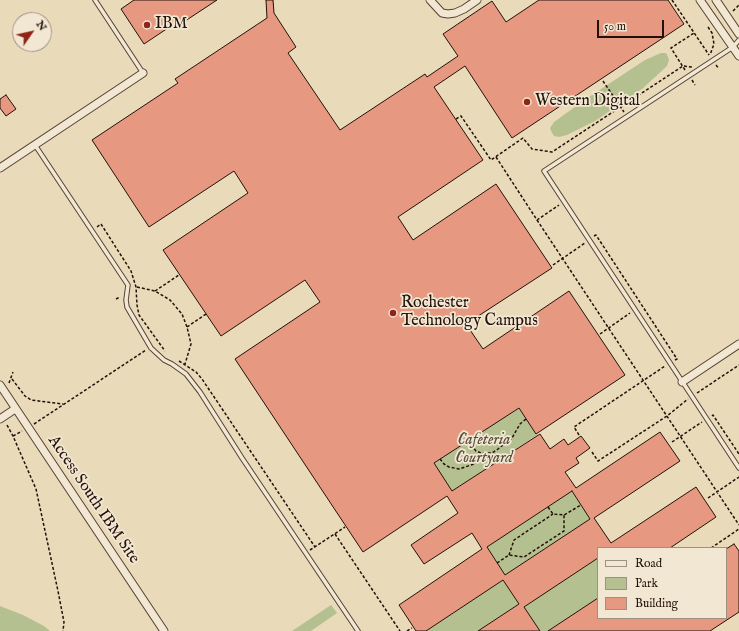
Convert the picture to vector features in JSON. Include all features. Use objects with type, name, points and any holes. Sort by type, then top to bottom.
[{"type":"street","points":[[430,0],[442,13],[448,14],[464,9],[478,0]]},
{"type":"street","points":[[700,0],[739,56]]},
{"type":"street","points":[[716,0],[739,34]]},
{"type":"street","points":[[0,168],[143,73]]},
{"type":"street","points":[[682,382],[739,344]]},
{"type":"street","name":"Access South IBM Site","points":[[0,385],[164,631]]},
{"type":"street","points":[[1,418],[15,409]]},
{"type":"lane","points":[[95,0],[143,73]]},
{"type":"lane","points":[[739,40],[713,60],[544,171],[739,468]]},
{"type":"lane","points":[[35,145],[128,285],[126,300],[128,307],[151,348],[164,360],[188,376],[200,392],[242,458],[358,631]]},
{"type":"path","points":[[672,0],[719,69]]},
{"type":"path","points":[[694,33],[671,48],[695,85]]},
{"type":"path","points":[[456,119],[461,116],[491,160],[523,138],[532,149],[552,152],[683,66]]},
{"type":"path","points":[[603,81],[627,116]]},
{"type":"path","points":[[496,157],[739,525]]},
{"type":"path","points":[[537,220],[564,202]]},
{"type":"path","points":[[91,230],[101,224],[132,271],[140,315],[168,356]]},
{"type":"path","points":[[553,264],[596,235],[677,359],[574,427],[579,435]]},
{"type":"path","points":[[155,291],[179,275]]},
{"type":"path","points":[[116,299],[136,287],[155,291],[170,300],[182,314],[191,344],[181,372]]},
{"type":"path","points":[[600,334],[635,310]]},
{"type":"path","points":[[187,327],[206,314]]},
{"type":"path","points":[[14,436],[159,343]]},
{"type":"path","points":[[174,358],[196,372],[202,379],[315,547]]},
{"type":"path","points":[[592,452],[598,461],[667,416],[691,397],[739,365]]},
{"type":"path","points":[[13,372],[12,379],[25,396],[31,400],[62,404]]},
{"type":"path","points":[[1,418],[14,436],[36,489],[58,590],[64,622],[63,631]]},
{"type":"path","points":[[468,441],[476,451],[481,453],[492,453],[512,438],[520,424],[526,419]]},
{"type":"path","points":[[672,442],[681,437]]},
{"type":"path","points":[[440,459],[449,467],[459,469],[474,464],[481,453]]},
{"type":"path","points":[[708,498],[739,477]]},
{"type":"path","points":[[497,563],[509,555],[514,540],[553,514],[564,515],[581,505]]},
{"type":"path","points":[[548,507],[553,514]]},
{"type":"path","points":[[509,555],[524,557],[564,531],[564,515]]},
{"type":"path","points":[[306,553],[345,527]]},
{"type":"path","points":[[712,547],[739,529]]},
{"type":"path","points":[[335,534],[400,631]]},
{"type":"path","points":[[407,631],[412,628]]},
{"type":"green space","points":[[661,53],[666,53],[668,57],[669,60],[667,66],[642,89],[595,121],[567,135],[559,137],[554,136],[550,128],[554,122],[645,60]]},
{"type":"green space","name":"Cafeteria Courtyard","points":[[519,408],[537,435],[452,491],[434,463]]},
{"type":"green space","points":[[572,491],[590,519],[505,575],[487,547]]},
{"type":"green space","points":[[597,559],[597,599],[548,631],[540,631],[524,607]]},
{"type":"green space","points":[[503,580],[519,604],[478,631],[426,631]]},
{"type":"green space","points":[[331,605],[337,613],[311,631],[292,631]]},
{"type":"green space","points":[[0,606],[23,615],[44,626],[50,631],[0,631]]},
{"type":"building","name":"IBM","points":[[134,0],[217,0],[173,29],[171,26],[144,44],[121,9]]},
{"type":"building","name":"Rochester Technology Campus","points":[[266,0],[273,0],[274,13],[296,47],[288,53],[340,130],[425,74],[427,77],[458,56],[443,34],[492,1],[506,22],[539,0],[668,0],[684,24],[512,138],[465,66],[434,87],[483,160],[398,217],[413,240],[496,184],[552,268],[466,324],[483,349],[569,291],[625,375],[536,434],[519,408],[434,463],[452,491],[540,434],[550,449],[564,439],[568,445],[581,436],[590,448],[576,458],[579,463],[565,472],[576,488],[660,432],[680,461],[594,518],[611,543],[696,487],[716,517],[671,547],[597,547],[597,559],[524,607],[540,631],[478,631],[519,604],[503,580],[426,631],[416,631],[399,605],[482,549],[472,533],[424,564],[411,545],[458,513],[447,496],[363,552],[235,359],[320,302],[305,280],[221,336],[163,250],[248,193],[234,171],[149,227],[92,140],[178,83],[175,79],[267,18]],"holes":[[[572,491],[590,519],[505,575],[487,547]]]},
{"type":"building","points":[[6,95],[16,109],[6,116],[0,108],[0,99]]},
{"type":"building","points":[[734,544],[739,551],[739,612],[710,631],[548,631],[597,599],[597,619],[727,619],[727,548]]},
{"type":"place","name":"IBM","points":[[147,25]]},
{"type":"place","name":"Western Digital","points":[[527,102]]},
{"type":"place","name":"Rochester Technology Campus","points":[[393,313]]}]
